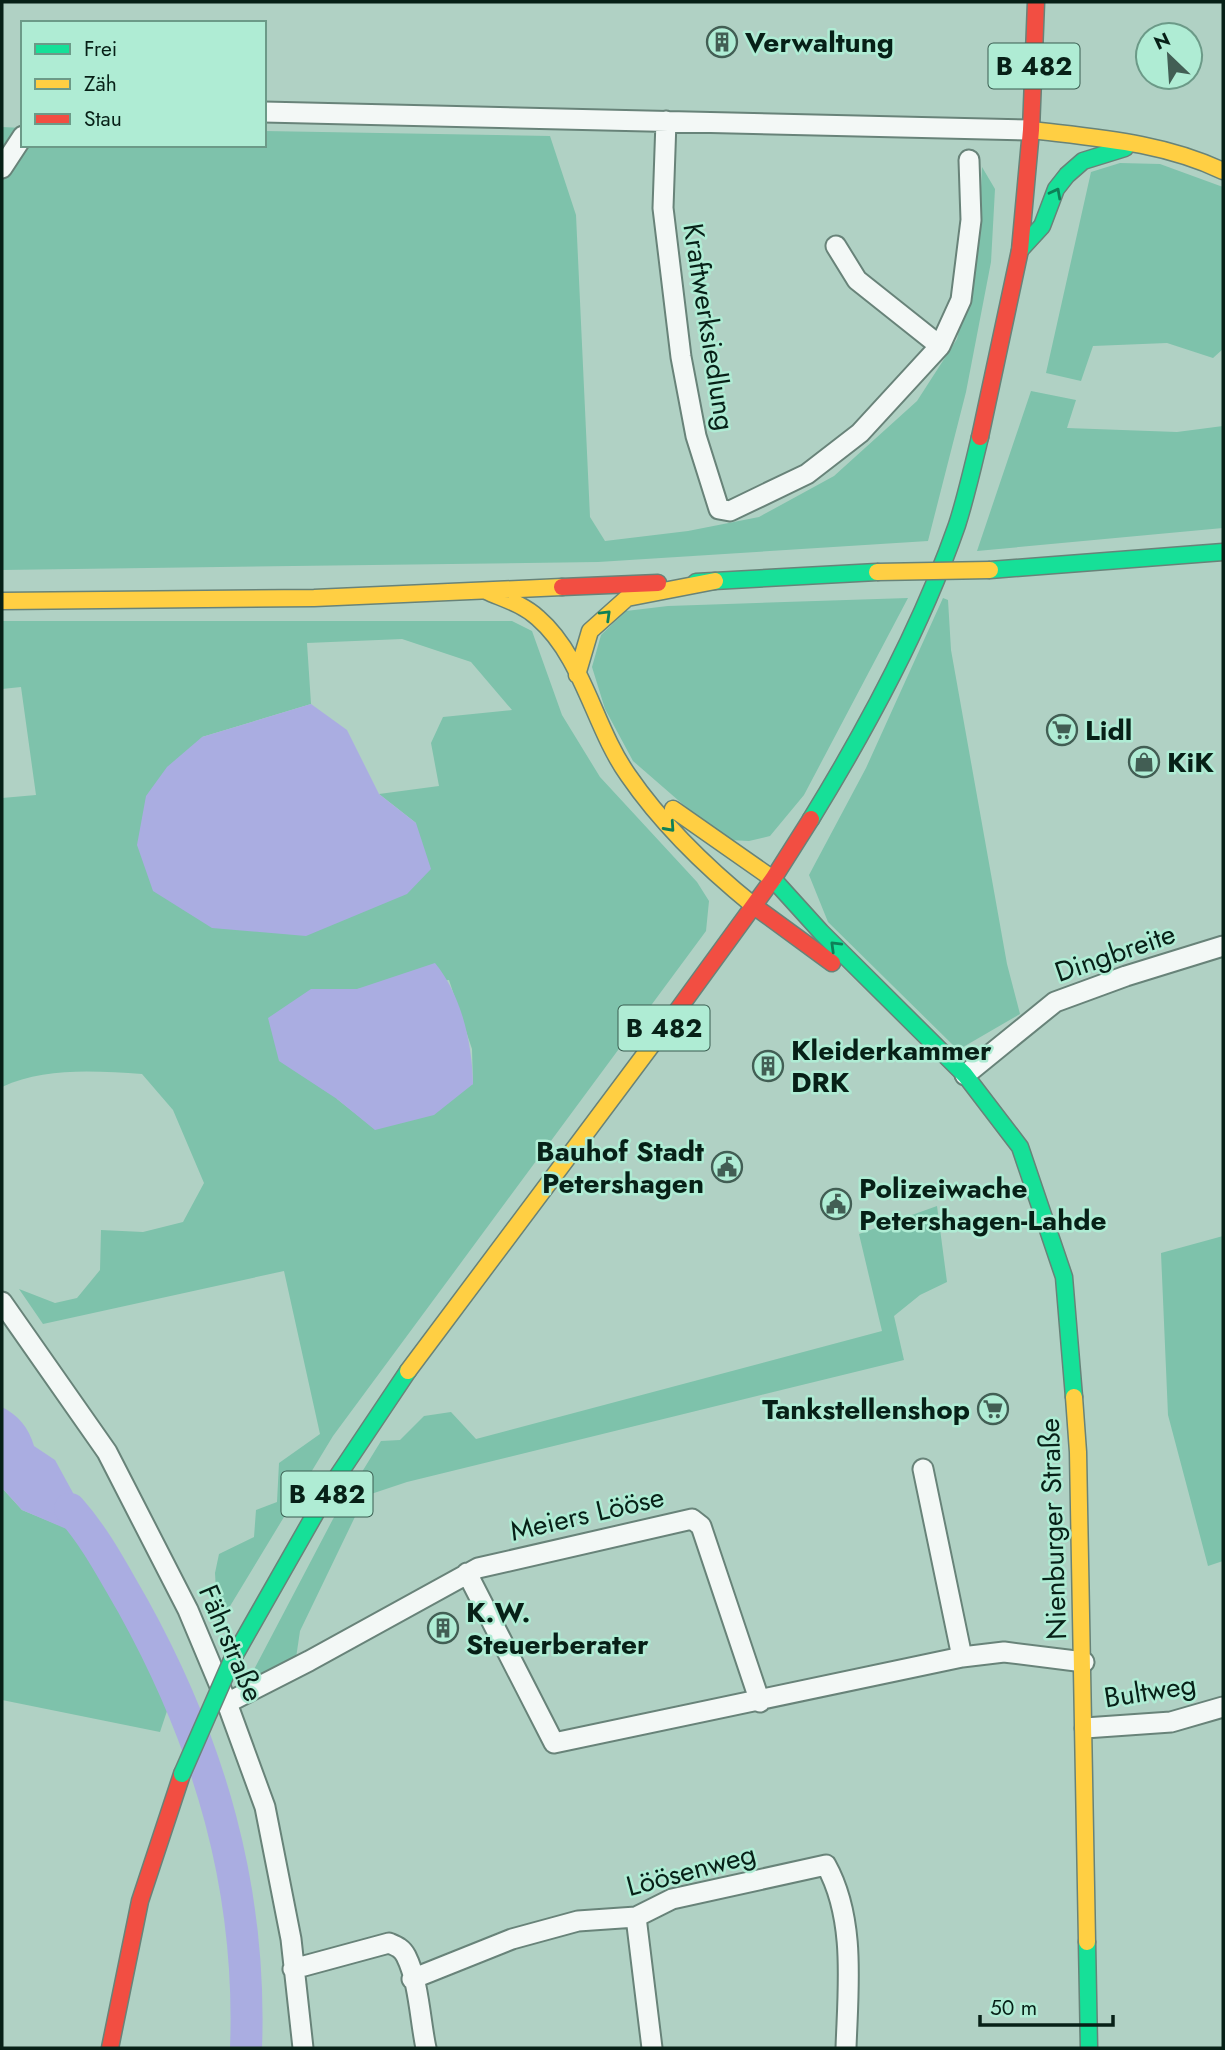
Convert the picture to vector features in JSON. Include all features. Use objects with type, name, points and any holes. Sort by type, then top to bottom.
[{"type":"main road","name":"B 482","points":[[110,2048],[141,1901],[182,1774],[232,1660],[331,1486],[433,1334],[575,1150],[773,879],[858,741],[925,605],[957,524],[990,401],[1020,250],[1031,130],[1036,2]]},
{"type":"main road","points":[[1031,130],[1161,149],[1207,162],[1223,172]]},
{"type":"main road","points":[[1020,250],[1042,226],[1056,189],[1083,161],[1118,147],[1161,149]]},
{"type":"main road","points":[[2,601],[276,599],[486,591],[877,572],[990,570],[1223,552]]},
{"type":"main road","points":[[577,675],[590,631],[627,598],[715,581]]},
{"type":"main road","points":[[486,591],[522,606],[538,618],[577,675],[613,753]]},
{"type":"main road","name":"Nienburger Straße","points":[[613,753],[676,812],[773,879],[821,932],[965,1075],[1020,1147],[1064,1278],[1079,1452],[1089,2048]]},
{"type":"main road","name":"Nienburger Straße","points":[[613,753],[664,821],[720,880],[936,1045]]},
{"type":"street","points":[[266,112],[1031,130]]},
{"type":"street","name":"Kraftwerksiedlung","points":[[666,121],[663,208],[681,357],[696,436],[719,509],[730,511],[807,474],[860,433],[940,346],[961,300],[971,220],[969,160]]},
{"type":"street","points":[[2,168],[21,139]]},
{"type":"street","points":[[836,246],[857,280],[940,346]]},
{"type":"street","name":"Dingbreite","points":[[965,1075],[1055,1002],[1126,976],[1223,946]]},
{"type":"street","name":"Fährstraße","points":[[2,1302],[107,1452],[188,1610],[227,1703],[265,1807],[290,1939],[303,2048]]},
{"type":"street","points":[[923,1469],[962,1657]]},
{"type":"street","name":"Meiers Lööse","points":[[227,1703],[309,1661],[467,1573],[692,1519],[701,1526],[760,1702]]},
{"type":"street","points":[[467,1573],[554,1744],[962,1657],[1004,1652],[1084,1662]]},
{"type":"street","name":"Bultweg","points":[[1085,1728],[1171,1722],[1223,1707]]},
{"type":"street","name":"Löösenweg","points":[[412,1979],[512,1939],[578,1921],[636,1917],[672,1899],[826,1865],[837,1885],[843,1909],[848,1978],[846,2048]]},
{"type":"street","points":[[636,1917],[652,2048]]},
{"type":"street","points":[[293,1969],[388,1943],[400,1947],[406,1956],[412,1979],[426,2048]]},
{"type":"green space","points":[[2,127],[21,128],[21,147],[266,147],[266,131],[550,136],[576,215],[590,517],[605,541],[688,531],[759,517],[834,476],[917,401],[957,339],[978,250],[982,167],[995,189],[991,262],[966,392],[928,541],[598,562],[2,570]]},
{"type":"green space","points":[[1120,163],[1160,164],[1223,187],[1223,349],[1213,358],[1167,343],[1093,346],[1081,381],[1046,373],[1091,172]]},
{"type":"green space","points":[[1031,391],[1076,400],[1067,428],[1177,432],[1223,426],[1223,528],[977,551]]},
{"type":"green space","points":[[908,598],[804,795],[770,836],[749,841],[729,840],[709,827],[633,761],[605,709],[592,667],[601,635],[626,611],[668,606]]},
{"type":"green space","points":[[943,598],[948,600],[951,650],[1007,964],[1020,1014],[958,1050],[828,922],[809,875],[866,768]]},
{"type":"green space","points":[[2,621],[512,621],[532,631],[562,715],[600,777],[697,882],[709,901],[706,931],[333,1436],[218,1626],[215,1573],[219,1554],[254,1537],[256,1510],[277,1502],[279,1463],[320,1434],[284,1271],[43,1324],[19,1289],[55,1303],[77,1298],[100,1270],[101,1230],[143,1232],[183,1222],[204,1183],[173,1110],[142,1074],[53,1073],[2,1087],[2,798],[36,795],[21,687],[2,689]],"holes":[[[402,639],[471,662],[512,710],[443,717],[431,743],[439,786],[379,794],[416,823],[202,737],[311,704],[307,643]],[[449,980],[472,1049],[473,1084],[375,1129],[337,1099],[311,989],[357,989]]]},
{"type":"green space","points":[[937,1206],[947,1282],[920,1295],[894,1316],[904,1360],[407,1482],[365,1496],[300,1631],[296,1658],[248,1681],[333,1519],[381,1441],[400,1440],[424,1416],[451,1412],[476,1439],[882,1331],[859,1234]]},
{"type":"green space","points":[[1223,1236],[1223,1561],[1208,1566],[1168,1415],[1161,1253]]},
{"type":"green space","points":[[2,1488],[22,1510],[78,1533],[116,1585],[171,1699],[160,1732],[2,1700]]},
{"type":"water","points":[[311,704],[347,730],[379,794],[416,823],[431,869],[407,894],[306,936],[212,928],[153,891],[137,845],[146,796],[167,767],[202,737]]},
{"type":"water","points":[[435,963],[452,990],[464,1020],[473,1084],[434,1115],[375,1130],[337,1099],[279,1061],[268,1018],[311,989],[357,989]]},
{"type":"water","points":[[2,1407],[22,1423],[34,1446],[55,1460],[78,1502],[105,1535],[97,1542],[22,1510],[2,1488]]},
{"type":"waterway","points":[[70,1509],[96,1543],[133,1606],[184,1711],[204,1765],[221,1819],[242,1931],[246,2048]]},
{"type":"traffic: fast","points":[[1020,250],[1042,226],[1056,189],[1067,175],[1083,161],[1125,148]]},
{"type":"traffic: fast","points":[[811,819],[873,712],[927,601],[957,525],[980,437]]},
{"type":"traffic: fast","points":[[990,570],[1223,552]]},
{"type":"traffic: fast","points":[[696,582],[877,572]]},
{"type":"traffic: fast","points":[[773,879],[821,932],[965,1075],[1020,1147],[1064,1277],[1074,1397]]},
{"type":"traffic: fast","points":[[232,1660],[331,1486],[408,1371]]},
{"type":"traffic: fast","points":[[182,1774],[232,1660]]},
{"type":"traffic: fast","points":[[1087,1942],[1089,2048]]},
{"type":"traffic: slow","points":[[1031,130],[1153,147],[1177,153],[1223,171]]},
{"type":"traffic: slow","points":[[877,572],[990,570]]},
{"type":"traffic: slow","points":[[577,675],[590,631],[627,598],[715,581]]},
{"type":"traffic: slow","points":[[2,601],[314,598],[562,587]]},
{"type":"traffic: slow","points":[[486,591],[526,609],[553,634],[577,672],[616,756],[642,794],[686,845],[754,906]]},
{"type":"traffic: slow","points":[[673,809],[773,879]]},
{"type":"traffic: slow","points":[[408,1371],[669,1022]]},
{"type":"traffic: slow","points":[[1074,1397],[1078,1452],[1087,1942]]},
{"type":"traffic: jam","points":[[980,437],[1020,250],[1031,130],[1036,2]]},
{"type":"traffic: jam","points":[[562,587],[658,583]]},
{"type":"traffic: jam","points":[[669,1022],[773,879],[811,819]]},
{"type":"traffic: jam","points":[[754,906],[832,963]]},
{"type":"traffic: jam","points":[[110,2048],[140,1901],[182,1774]]},
{"type":"place","name":"Verwaltung","points":[[722,42]]},
{"type":"place","name":"Lidl","points":[[1062,730]]},
{"type":"place","name":"KiK","points":[[1144,762]]},
{"type":"place","name":"Kleiderkammer DRK","points":[[768,1066]]},
{"type":"place","name":"Bauhof Stadt Petershagen","points":[[727,1167]]},
{"type":"place","name":"Polizeiwache Petershagen-Lahde","points":[[836,1204]]},
{"type":"place","name":"Tankstellenshop","points":[[993,1409]]},
{"type":"place","name":"K.W. Steuerberater","points":[[443,1628]]}]
